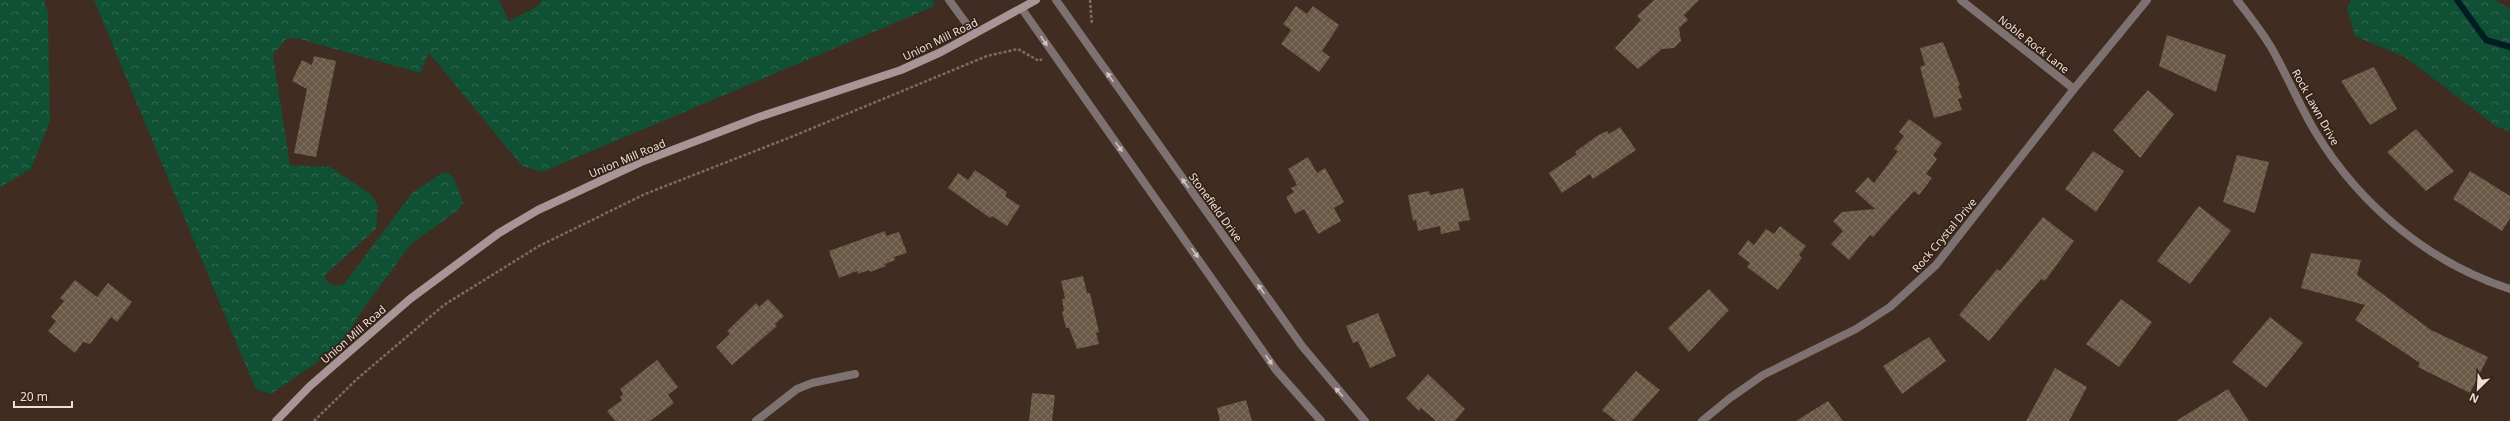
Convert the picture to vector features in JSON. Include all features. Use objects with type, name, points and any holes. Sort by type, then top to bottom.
[{"type":"street","points":[[949,0],[974,34]]},
{"type":"street","name":"Union Mill Road","points":[[276,421],[310,386],[410,299],[499,233],[538,210],[648,160],[759,117],[901,70],[974,34],[1036,0]]},
{"type":"street","name":"Stonefield Drive","points":[[1056,0],[1302,346],[1365,421]]},
{"type":"street","name":"Noble Rock Lane","points":[[1961,0],[2074,89]]},
{"type":"street","name":"Rock Crystal Drive","points":[[1702,421],[1730,398],[1763,375],[1856,329],[1914,287],[1936,265],[2074,89],[2148,0]]},
{"type":"street","name":"Rock Lawn Drive","points":[[2237,0],[2270,46],[2315,132],[2347,177],[2384,216],[2432,252],[2480,278],[2510,289]]},
{"type":"street","points":[[1022,9],[1051,53],[1276,370],[1321,421]]},
{"type":"street","points":[[756,421],[797,389],[812,383],[854,374]]},
{"type":"path","points":[[1080,34],[1092,26],[1089,3],[1090,0]]},
{"type":"path","points":[[314,421],[357,379],[444,305],[546,243],[645,194],[790,137],[987,56],[1018,49],[1039,61],[1051,53]]},
{"type":"green space","points":[[0,0],[44,0],[48,12],[50,121],[31,169],[0,187]]},
{"type":"green space","points":[[94,0],[499,0],[509,21],[536,7],[542,0],[933,0],[935,6],[542,172],[522,166],[429,53],[420,73],[296,38],[286,39],[273,55],[290,165],[330,167],[372,195],[378,206],[376,229],[324,276],[330,284],[344,284],[412,193],[442,173],[449,173],[455,180],[463,203],[457,211],[411,244],[359,315],[343,344],[271,394],[256,389],[250,376]]},
{"type":"green space","points":[[2351,0],[2495,0],[2510,9],[2510,131],[2497,127],[2405,57],[2355,36],[2347,9]]},
{"type":"building","points":[[1654,0],[1699,0],[1684,15],[1688,20],[1679,28],[1681,41],[1674,48],[1662,49],[1638,69],[1615,48],[1641,20],[1637,16]]},
{"type":"building","points":[[1296,6],[1307,14],[1313,6],[1339,25],[1322,51],[1330,57],[1319,72],[1281,44],[1291,30],[1283,24]]},
{"type":"building","points":[[2167,35],[2226,55],[2216,92],[2159,66]]},
{"type":"building","points":[[1943,42],[1960,85],[1958,86],[1962,98],[1958,99],[1962,110],[1934,118],[1920,67],[1925,65],[1920,48]]},
{"type":"building","points":[[314,56],[336,61],[316,157],[294,153],[307,89],[292,81],[302,60],[312,65]]},
{"type":"building","points":[[2374,67],[2397,109],[2370,125],[2341,81]]},
{"type":"building","points":[[2148,90],[2174,114],[2140,158],[2113,130]]},
{"type":"building","points":[[1909,119],[1942,143],[1933,155],[1937,159],[1926,174],[1932,178],[1919,195],[1914,191],[1873,237],[1870,235],[1849,260],[1831,244],[1843,231],[1833,221],[1842,212],[1875,209],[1855,191],[1868,177],[1874,183],[1898,151],[1894,149],[1904,136],[1899,132]]},
{"type":"building","points":[[1620,127],[1636,150],[1593,179],[1590,174],[1562,193],[1549,173],[1577,154],[1575,152],[1597,136],[1607,131],[1609,134]]},
{"type":"building","points":[[2416,129],[2454,171],[2426,191],[2387,152]]},
{"type":"building","points":[[2093,151],[2124,171],[2096,212],[2065,189]]},
{"type":"building","points":[[2237,155],[2269,162],[2255,213],[2223,202]]},
{"type":"building","points":[[1308,157],[1317,173],[1325,168],[1344,202],[1334,208],[1341,221],[1318,234],[1304,209],[1295,214],[1286,197],[1294,192],[1291,188],[1297,185],[1288,169]]},
{"type":"building","points":[[975,170],[1007,192],[1005,196],[1020,206],[1007,226],[992,216],[990,218],[948,188],[958,173],[968,180]]},
{"type":"building","points":[[2470,171],[2510,196],[2510,218],[2502,231],[2453,199]]},
{"type":"building","points":[[1463,188],[1470,220],[1458,222],[1460,230],[1441,234],[1440,226],[1418,231],[1416,220],[1413,221],[1408,195],[1429,191],[1430,195]]},
{"type":"building","points":[[2199,206],[2231,231],[2190,284],[2157,261]]},
{"type":"building","points":[[2043,217],[2074,241],[2045,281],[2041,279],[1989,341],[1959,315],[1997,269],[2000,271]]},
{"type":"building","points":[[1780,226],[1806,246],[1799,255],[1802,258],[1778,290],[1747,267],[1750,263],[1738,254],[1748,240],[1754,245],[1766,229],[1774,234]]},
{"type":"building","points":[[885,231],[886,236],[899,232],[907,253],[894,257],[895,260],[885,264],[886,266],[870,272],[869,270],[858,274],[857,271],[839,278],[829,251]]},
{"type":"building","points":[[2311,253],[2361,260],[2357,275],[2431,330],[2488,357],[2470,393],[2418,367],[2420,363],[2355,320],[2365,305],[2301,288]]},
{"type":"building","points":[[1083,276],[1087,293],[1090,293],[1099,332],[1096,333],[1099,344],[1077,349],[1069,328],[1066,328],[1062,312],[1064,311],[1062,299],[1065,298],[1061,281]]},
{"type":"building","points":[[75,280],[97,297],[108,283],[132,302],[117,322],[111,317],[90,344],[83,342],[75,353],[48,331],[56,321],[51,317],[64,301],[60,298]]},
{"type":"building","points":[[1709,289],[1729,310],[1689,352],[1668,328]]},
{"type":"building","points":[[768,299],[784,316],[775,324],[777,326],[732,365],[716,347],[730,334],[727,331],[756,303],[759,307]]},
{"type":"building","points":[[2121,299],[2152,322],[2119,367],[2086,344]]},
{"type":"building","points":[[1378,313],[1396,356],[1370,368],[1358,341],[1353,343],[1346,326]]},
{"type":"building","points":[[2270,317],[2303,343],[2266,388],[2232,362]]},
{"type":"building","points":[[1929,337],[1946,361],[1902,394],[1883,366]]},
{"type":"building","points":[[657,360],[678,387],[668,395],[674,403],[650,421],[615,421],[607,411],[622,400],[620,397],[623,394],[620,389]]},
{"type":"building","points":[[2055,368],[2087,387],[2069,421],[2026,421]]},
{"type":"building","points":[[1636,371],[1660,390],[1632,421],[1616,421],[1602,410]]},
{"type":"building","points":[[1428,374],[1465,409],[1455,421],[1436,421],[1421,408],[1419,411],[1406,398]]},
{"type":"building","points":[[2228,389],[2249,421],[2176,421]]},
{"type":"building","points":[[1032,393],[1055,395],[1052,421],[1029,421]]},
{"type":"building","points":[[1246,400],[1252,421],[1220,421],[1217,408]]},
{"type":"building","points":[[1828,401],[1843,421],[1796,421]]},
{"type":"waterway","points":[[2457,0],[2486,40],[2510,47]]}]
